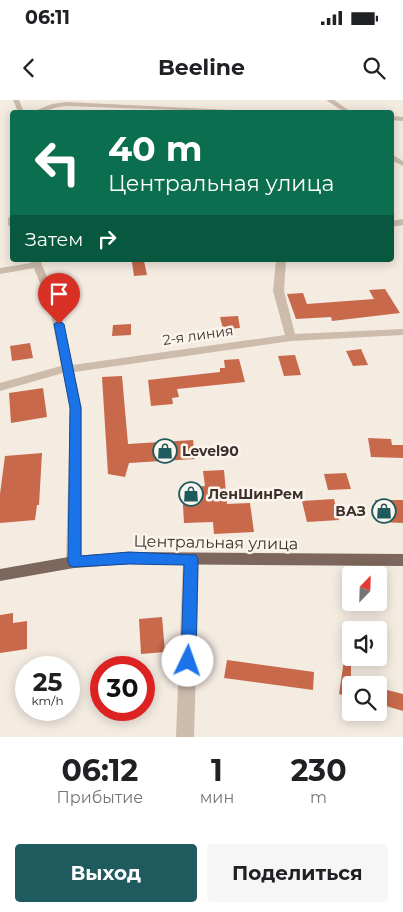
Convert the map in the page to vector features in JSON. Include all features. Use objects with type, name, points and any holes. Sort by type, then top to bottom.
[{"type":"main road","name":"Центральная улица","points":[[0,575],[74,562],[129,558],[403,560]]},
{"type":"street","points":[[329,100],[345,110]]},
{"type":"street","points":[[41,110],[60,104],[174,110]]},
{"type":"street","points":[[0,271],[36,262],[55,308],[76,408],[74,562]]},
{"type":"street","points":[[281,262],[277,279],[279,303],[291,338]]},
{"type":"street","name":"2-я линия","points":[[0,386],[41,374],[210,348],[291,338],[403,332]]},
{"type":"street","points":[[185,737],[191,559]]},
{"type":"building","points":[[132,262],[144,262],[147,275],[134,276]]},
{"type":"building","points":[[385,289],[400,313],[332,321],[331,317],[296,319],[287,294],[303,293],[307,304],[374,299],[369,290]]},
{"type":"building","points":[[238,316],[240,328],[223,329],[220,317]]},
{"type":"building","points":[[131,324],[131,335],[112,336],[113,325]]},
{"type":"building","points":[[30,343],[33,358],[12,361],[10,346]]},
{"type":"building","points":[[361,349],[368,365],[353,366],[346,351]]},
{"type":"building","points":[[295,355],[301,375],[284,376],[278,356]]},
{"type":"building","points":[[239,359],[245,382],[177,389],[179,397],[172,398],[173,404],[151,406],[148,380],[220,372],[220,368],[225,368],[224,360]]},
{"type":"building","points":[[122,376],[128,444],[193,440],[195,459],[129,463],[125,477],[108,474],[102,377]]},
{"type":"building","points":[[43,388],[47,417],[11,423],[9,393]]},
{"type":"building","points":[[368,438],[391,439],[392,445],[403,445],[403,458],[371,457]]},
{"type":"building","points":[[42,453],[39,505],[37,505],[35,520],[0,523],[0,494],[5,456]]},
{"type":"building","points":[[224,470],[227,504],[250,503],[254,532],[214,534],[213,522],[184,523],[182,488],[205,486],[203,471]]},
{"type":"building","points":[[346,473],[351,489],[328,490],[324,474]]},
{"type":"building","points":[[334,499],[339,520],[307,522],[302,501]]},
{"type":"building","points":[[375,500],[403,500],[403,523],[379,522]]},
{"type":"building","points":[[13,613],[13,623],[27,621],[27,649],[0,653],[0,615]]},
{"type":"building","points":[[162,617],[165,652],[141,654],[139,619]]},
{"type":"building","points":[[227,660],[314,672],[313,690],[224,678]]},
{"type":"building","points":[[343,666],[351,666],[351,676],[342,676],[342,695],[339,694]]},
{"type":"building","points":[[387,690],[403,694],[403,711],[387,706]]},
{"type":"place","name":"Level90","points":[[165,451]]},
{"type":"place","name":"ЛенШинРем","points":[[191,494]]},
{"type":"place","name":"ВАЗ","points":[[384,511]]},
{"type":"route","points":[[59,324],[76,408],[74,562],[129,558],[191,559],[188,661]]}]
